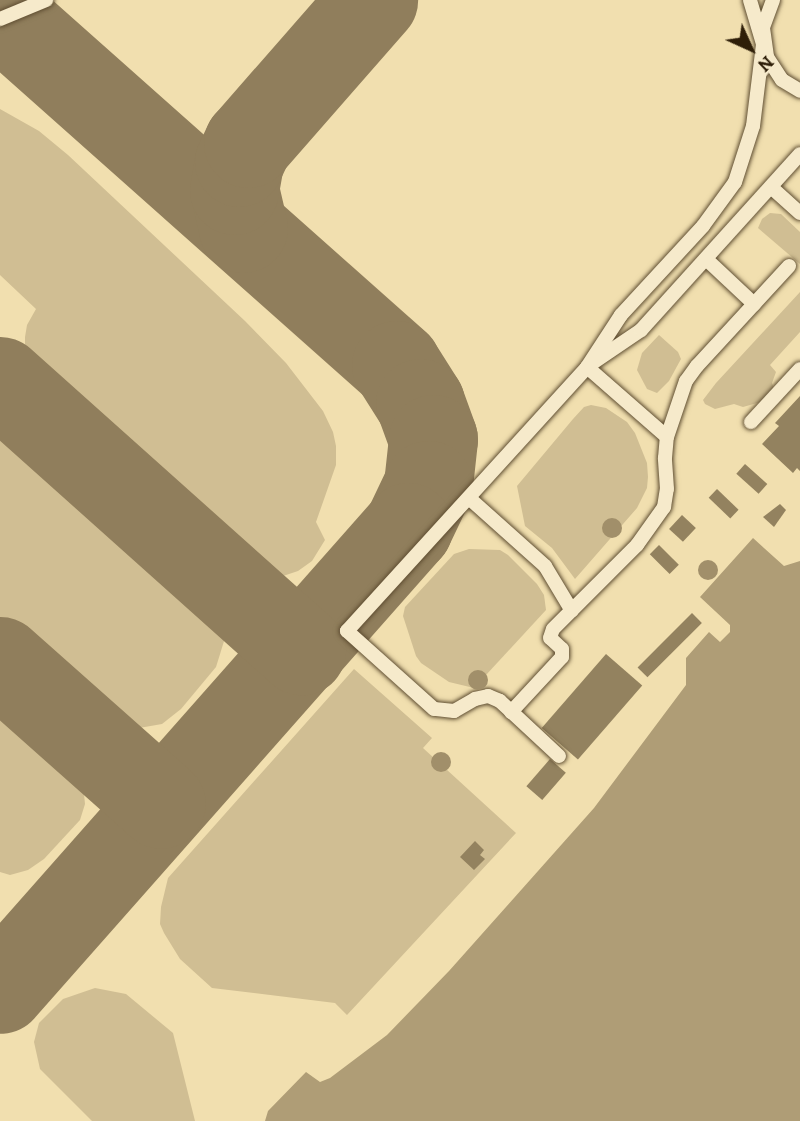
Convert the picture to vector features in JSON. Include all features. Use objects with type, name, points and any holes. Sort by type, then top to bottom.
[{"type":"lane","points":[[0,19],[46,0]]},
{"type":"lane","points":[[750,0],[774,70],[782,80],[800,91]]},
{"type":"lane","points":[[559,756],[500,701],[488,696],[475,699],[454,711],[439,712],[347,631],[587,367],[621,315],[703,226],[735,182],[753,126],[763,28],[773,0]]},
{"type":"lane","points":[[587,367],[641,330],[800,154]]},
{"type":"lane","points":[[771,187],[800,213]]},
{"type":"lane","points":[[706,259],[754,304]]},
{"type":"lane","points":[[511,712],[562,657],[562,649],[550,638],[551,634],[636,545],[664,507],[667,489],[667,437],[686,382],[789,266]]},
{"type":"lane","points":[[587,367],[667,437]]},
{"type":"lane","points":[[751,422],[800,369]]},
{"type":"lane","points":[[469,498],[545,566],[572,611]]},
{"type":"shaded area","points":[[0,109],[39,131],[68,155],[245,321],[286,363],[323,411],[336,446],[336,465],[316,522],[325,540],[312,561],[298,571],[283,576],[251,568],[31,367],[25,351],[25,337],[27,325],[36,309],[0,275]]},
{"type":"shaded area","points":[[770,213],[781,214],[800,232],[800,264],[758,228],[762,219]]},
{"type":"shaded area","points":[[800,292],[800,332],[770,365],[776,372],[772,383],[774,389],[768,400],[743,407],[734,404],[715,409],[705,404],[703,400],[716,383]]},
{"type":"shaded area","points":[[659,335],[678,352],[681,359],[669,381],[657,393],[647,389],[637,370],[642,353]]},
{"type":"shaded area","points":[[591,405],[606,408],[627,422],[635,433],[647,463],[647,488],[637,508],[575,579],[552,548],[525,526],[517,486],[573,419],[584,407]]},
{"type":"shaded area","points":[[0,419],[213,608],[224,627],[225,638],[216,667],[181,709],[162,724],[139,728],[117,722],[0,619]]},
{"type":"shaded area","points":[[753,538],[784,566],[800,561],[800,1121],[265,1121],[268,1111],[306,1072],[320,1082],[330,1078],[387,1035],[449,971],[594,808],[686,685],[686,658],[709,632],[720,642],[730,632],[730,625],[700,597]]},
{"type":"shaded area","points":[[469,549],[500,550],[508,555],[537,584],[544,595],[546,610],[474,688],[449,682],[421,663],[416,656],[403,616],[405,607],[454,554]]},
{"type":"shaded area","points":[[354,669],[432,738],[423,748],[516,833],[347,1015],[335,1003],[212,988],[180,959],[160,924],[168,878]]},
{"type":"shaded area","points":[[0,697],[75,766],[83,784],[85,804],[80,820],[44,859],[28,870],[10,875],[0,872]]},
{"type":"shaded area","points":[[95,988],[126,994],[173,1033],[195,1121],[92,1121],[40,1069],[34,1042],[39,1023],[63,999]]},
{"type":"building","points":[[800,396],[800,471],[797,468],[793,473],[762,444],[779,426],[775,423]]},
{"type":"building","points":[[745,464],[767,484],[759,494],[736,474]]},
{"type":"building","points":[[717,489],[739,510],[730,518],[709,498]]},
{"type":"building","points":[[780,504],[786,510],[774,527],[763,517]]},
{"type":"building","points":[[682,515],[696,528],[683,542],[669,529]]},
{"type":"building","points":[[659,545],[679,565],[670,574],[650,554]]},
{"type":"building","points":[[692,613],[702,623],[647,677],[638,667]]},
{"type":"building","points":[[606,654],[642,685],[578,759],[542,728]]},
{"type":"building","points":[[550,759],[566,773],[542,800],[526,786]]},
{"type":"building","points":[[475,841],[484,850],[480,855],[485,859],[474,870],[460,857]]},
{"type":"taxiway","points":[[243,228],[234,190],[239,162],[248,143],[373,0]]},
{"type":"taxiway","points":[[0,13],[396,365],[420,403],[433,439],[428,485],[408,527],[0,989]]},
{"type":"taxiway","points":[[0,381],[301,650]]},
{"type":"taxiway","points":[[0,661],[161,804]]}]
